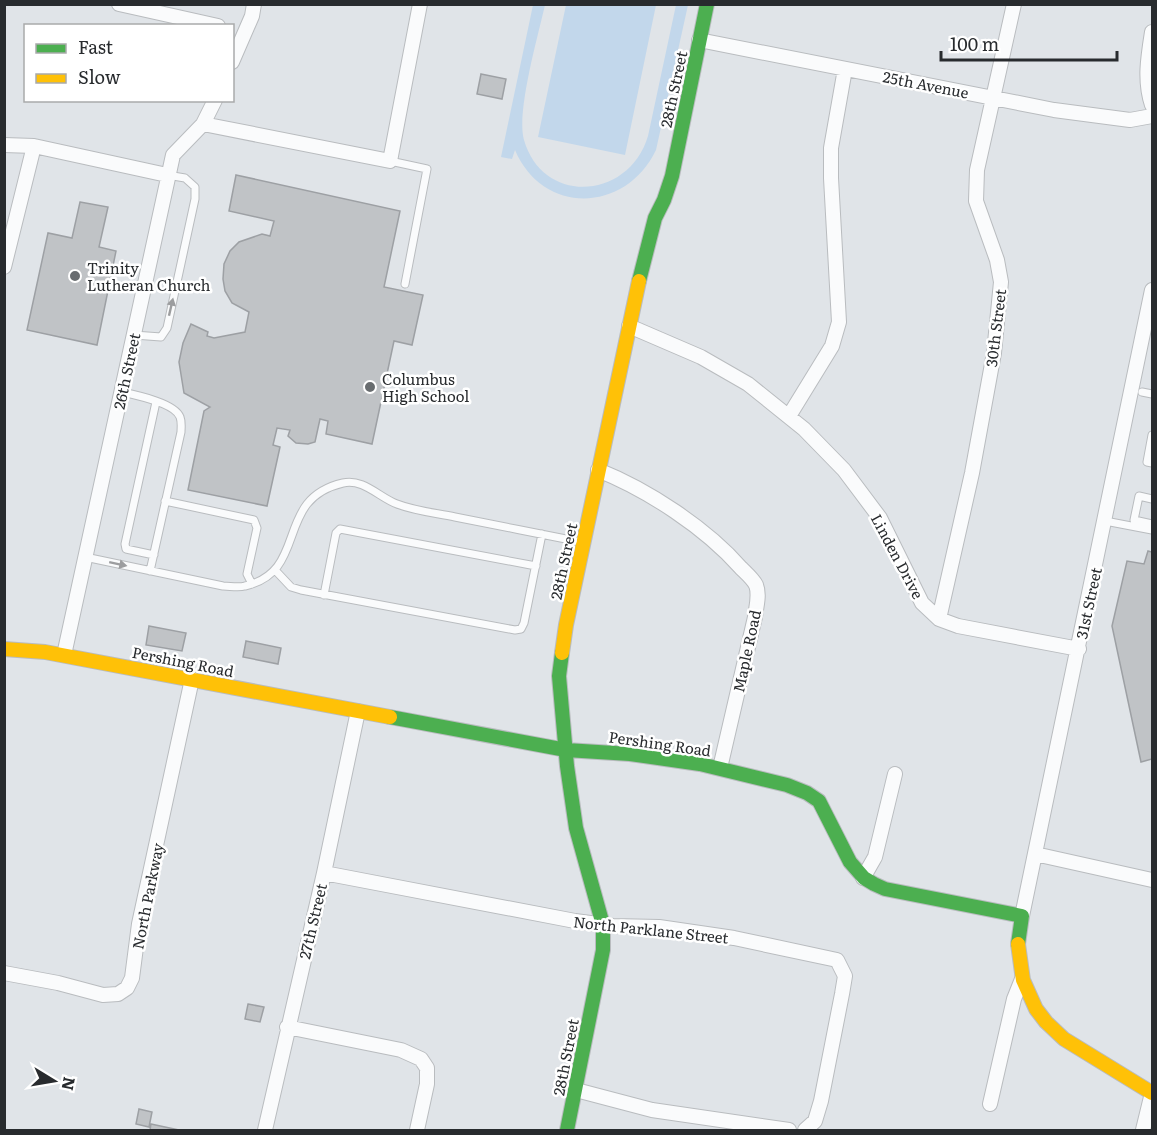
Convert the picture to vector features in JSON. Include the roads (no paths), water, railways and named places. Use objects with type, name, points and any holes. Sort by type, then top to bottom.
[{"type":"street","points":[[119,4],[209,24]]},
{"type":"street","points":[[234,53],[239,30],[254,4]]},
{"type":"street","points":[[203,124],[390,161],[420,4]]},
{"type":"street","name":"28th Street","points":[[567,1131],[603,950],[603,925],[576,828],[566,750],[560,676],[566,626],[629,326],[655,218],[672,176],[707,4]]},
{"type":"street","name":"30th Street","points":[[939,619],[972,473],[994,353],[1001,282],[997,260],[976,201],[977,170],[1014,4]]},
{"type":"street","points":[[1152,32],[1147,68],[1148,93],[1152,105]]},
{"type":"street","name":"25th Avenue","points":[[699,40],[1054,110],[1130,120],[1152,116]]},
{"type":"street","points":[[789,416],[832,346],[839,322],[831,147],[845,69]]},
{"type":"street","name":"26th Street","points":[[64,655],[167,175],[173,155],[203,124],[214,102]]},
{"type":"street","points":[[4,145],[34,146],[167,175]]},
{"type":"street","points":[[4,267],[34,146]]},
{"type":"street","name":"31st Street","points":[[1022,916],[1152,290]]},
{"type":"street","name":"Linden Drive","points":[[629,326],[701,357],[748,384],[804,429],[844,470],[880,518],[922,603],[939,619]]},
{"type":"street","name":"Maple Road","points":[[598,470],[661,501],[729,553],[755,583],[758,593],[754,617],[720,768]]},
{"type":"street","points":[[939,619],[958,626],[1079,649]]},
{"type":"street","name":"Pershing Road","points":[[4,649],[64,655],[566,750],[631,754],[720,768],[783,783],[805,791],[819,801],[845,855],[870,884],[885,890],[1022,916]]},
{"type":"street","name":"North Parkway","points":[[4,973],[103,995],[118,994],[127,988],[133,970],[139,924],[192,679]]},
{"type":"street","name":"27th Street","points":[[265,1131],[324,873],[357,711]]},
{"type":"street","points":[[863,878],[876,857],[895,774]]},
{"type":"street","points":[[1035,854],[1152,880]]},
{"type":"street","name":"North Parklane Street","points":[[324,873],[603,925],[660,927],[723,936],[837,960],[845,976],[842,994],[821,1101],[815,1121],[805,1131]]},
{"type":"street","points":[[1022,916],[1018,945],[1022,979],[1034,1006],[1058,1034],[1152,1093],[1143,1131]]},
{"type":"street","points":[[990,1104],[1014,999],[1022,979]]},
{"type":"street","points":[[287,1028],[401,1050],[421,1059],[427,1068],[427,1084],[417,1131]]},
{"type":"street","points":[[576,1089],[652,1110],[789,1131]]},
{"type":"lane","points":[[390,161],[427,169],[405,284]]},
{"type":"lane","points":[[134,335],[161,337],[167,328],[195,199],[195,187],[185,178],[167,175]]},
{"type":"lane","points":[[122,392],[146,397],[177,411],[181,419],[181,432],[150,571]]},
{"type":"lane","points":[[1142,392],[1152,394]]},
{"type":"lane","points":[[154,555],[131,551],[126,549],[125,544],[156,402]]},
{"type":"lane","points":[[1152,435],[1147,462],[1152,463]]},
{"type":"lane","points":[[85,557],[223,586],[252,584],[266,578],[281,565],[303,507],[324,489],[346,482],[365,486],[398,505],[584,543]]},
{"type":"lane","points":[[1152,499],[1139,496],[1134,520],[1152,524]]},
{"type":"lane","points":[[165,501],[254,520],[257,528],[247,574],[252,584]]},
{"type":"lane","points":[[1105,521],[1152,530]]},
{"type":"lane","points":[[324,595],[336,533],[340,529],[536,566]]},
{"type":"lane","points":[[275,570],[291,586],[324,595],[515,630],[521,629],[524,623],[542,534]]},
{"type":"place","name":"Trinity Lutheran Church","points":[[75,276]]},
{"type":"place","name":"Columbus High School","points":[[370,387]]}]
